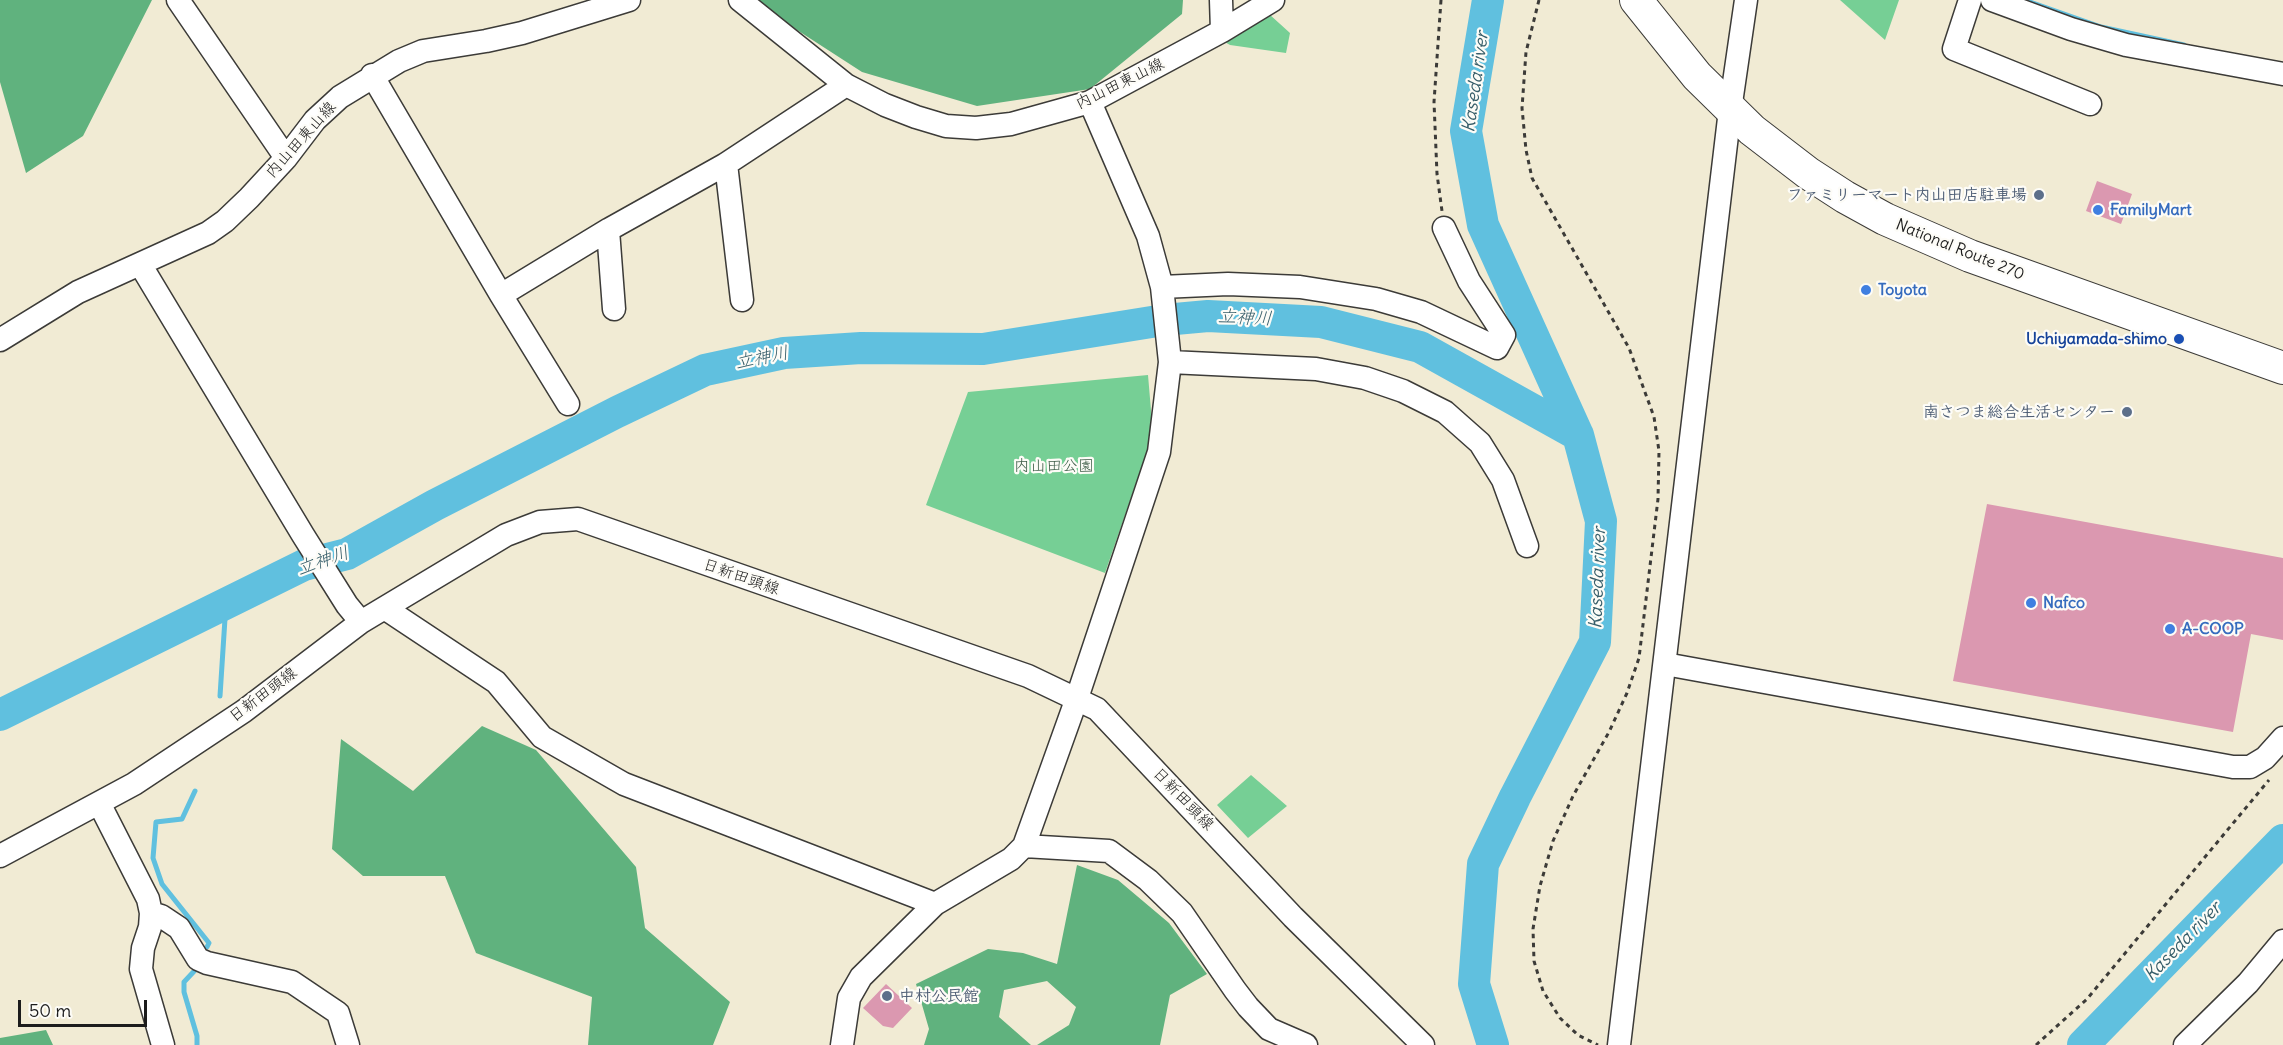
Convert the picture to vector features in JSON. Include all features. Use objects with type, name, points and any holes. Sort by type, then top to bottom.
[{"type":"highway","name":"National Route 270","points":[[1636,0],[1690,68],[1752,130],[1808,173],[1885,219],[1970,256],[2283,368]]},
{"type":"street","points":[[178,0],[286,158]]},
{"type":"street","name":"内山田東山線","points":[[0,340],[78,292],[208,233],[225,221],[249,198],[286,158],[315,120],[340,97],[399,60],[423,51],[522,33],[628,0]]},
{"type":"street","name":"内山田東山線","points":[[740,0],[846,85],[885,105],[916,117],[946,126],[976,128],[1011,124],[1090,102],[1222,31],[1273,0]]},
{"type":"street","points":[[1221,0],[1222,31]]},
{"type":"street","points":[[1619,1045],[1730,110],[1746,0]]},
{"type":"street","points":[[1970,0],[1954,49],[2090,104]]},
{"type":"street","points":[[1992,0],[2071,29],[2126,45],[2283,74]]},
{"type":"street","points":[[372,75],[568,404]]},
{"type":"street","points":[[501,295],[608,230],[726,164],[846,85]]},
{"type":"street","points":[[842,1045],[849,998],[861,977],[935,904],[1011,859],[1024,846],[1077,698],[1159,452],[1169,354],[1163,291],[1148,236],[1090,102]]},
{"type":"street","points":[[726,164],[742,300]]},
{"type":"street","points":[[1163,291],[1228,284],[1300,287],[1376,299],[1420,312],[1497,348],[1504,335],[1470,281],[1444,228]]},
{"type":"street","points":[[608,230],[614,309]]},
{"type":"street","points":[[140,264],[303,535],[354,613]]},
{"type":"street","points":[[1169,354],[1316,369],[1365,378],[1403,391],[1445,412],[1480,443],[1503,480],[1527,546]]},
{"type":"street","name":"日新田頭線","points":[[0,856],[134,784],[244,711],[354,613],[386,609],[506,535],[540,522],[578,519],[1028,675],[1097,709],[1293,917],[1423,1045]]},
{"type":"street","points":[[386,609],[496,682],[542,737],[624,784],[935,904]]},
{"type":"street","points":[[1665,664],[2233,767],[2250,767],[2265,758],[2283,738]]},
{"type":"street","points":[[99,803],[148,899],[151,913],[150,927],[143,948],[141,969],[162,1045]]},
{"type":"street","points":[[1024,846],[1109,851],[1148,880],[1182,913],[1235,990],[1269,1029],[1306,1045]]},
{"type":"street","points":[[151,913],[161,916],[179,928],[198,958],[207,963],[292,982],[338,1014],[348,1045]]},
{"type":"street","points":[[2185,1045],[2248,982],[2283,941]]},
{"type":"path","points":[[1441,0],[1434,102],[1437,174],[1444,228]]},
{"type":"path","points":[[1539,0],[1526,52],[1522,108],[1526,150],[1532,178],[1629,348],[1654,417],[1659,451],[1658,499],[1639,658],[1627,693],[1609,732],[1573,796],[1553,841],[1540,886],[1533,928],[1534,961],[1543,991],[1560,1018],[1578,1035],[1598,1045]]},
{"type":"path","points":[[2036,1045],[2086,999],[2269,779],[2265,758]]},
{"type":"green space","points":[[0,0],[152,0],[83,136],[26,173],[0,82]]},
{"type":"green space","points":[[754,0],[1183,0],[1182,14],[1090,89],[977,106],[862,72]]},
{"type":"green space","points":[[1840,0],[1899,0],[1885,40]]},
{"type":"green space","points":[[1269,14],[1290,33],[1286,53],[1230,45],[1223,41]]},
{"type":"green space","name":"内山田公園","points":[[1148,375],[1153,434],[1105,573],[926,505],[968,392]]},
{"type":"green space","points":[[482,726],[536,750],[636,867],[645,928],[730,1002],[713,1045],[588,1045],[592,997],[476,953],[445,876],[363,876],[332,849],[341,739],[413,791]]},
{"type":"green space","points":[[1251,775],[1287,806],[1248,838],[1217,805]]},
{"type":"green space","points":[[1077,865],[1118,880],[1169,923],[1207,974],[1170,995],[1160,1045],[1037,1045],[1069,1025],[1076,1007],[1047,981],[1004,990],[999,1017],[1031,1045],[924,1045],[929,1029],[916,984],[988,949],[1023,953],[1057,964]]},
{"type":"green space","points":[[46,1030],[53,1045],[0,1045],[0,1038]]},
{"type":"building","points":[[2097,181],[2132,194],[2121,224],[2086,211]]},
{"type":"building","points":[[1987,504],[2283,558],[2283,640],[2251,634],[2233,732],[1953,681]]},
{"type":"building","name":"中村公民館","points":[[886,984],[912,1008],[893,1028],[883,1026],[863,1008]]},
{"type":"waterway","name":"Kaseda river","points":[[1488,0],[1466,131],[1483,225],[1578,435],[1601,521],[1595,642],[1483,864],[1474,984],[1493,1045]]},
{"type":"waterway","points":[[2024,0],[2101,27],[2184,45]]},
{"type":"waterway","name":"立神川","points":[[0,715],[304,565],[347,554],[435,505],[705,370],[784,353],[861,348],[983,349],[1164,320],[1208,316],[1321,322],[1420,347],[1578,435]]},
{"type":"waterway","points":[[220,696],[226,603]]},
{"type":"waterway","points":[[195,791],[182,819],[156,822],[153,858],[162,884],[209,943],[207,947]]},
{"type":"waterway","name":"Kaseda river","points":[[2083,1045],[2283,840]]},
{"type":"waterway","points":[[197,1045],[197,1036],[184,992],[184,982],[199,966]]},
{"type":"place","name":"ファミリーマート内山田店駐車場","points":[[2039,195]]},
{"type":"place","name":"FamilyMart","points":[[2098,210]]},
{"type":"place","name":"Toyota","points":[[1866,290]]},
{"type":"place","name":"Uchiyamada-shimo","points":[[2179,339]]},
{"type":"place","name":"南さつま総合生活センター","points":[[2127,412]]},
{"type":"place","name":"Nafco","points":[[2031,603]]},
{"type":"place","name":"A-COOP","points":[[2170,629]]},
{"type":"place","name":"中村公民館","points":[[887,996]]}]
